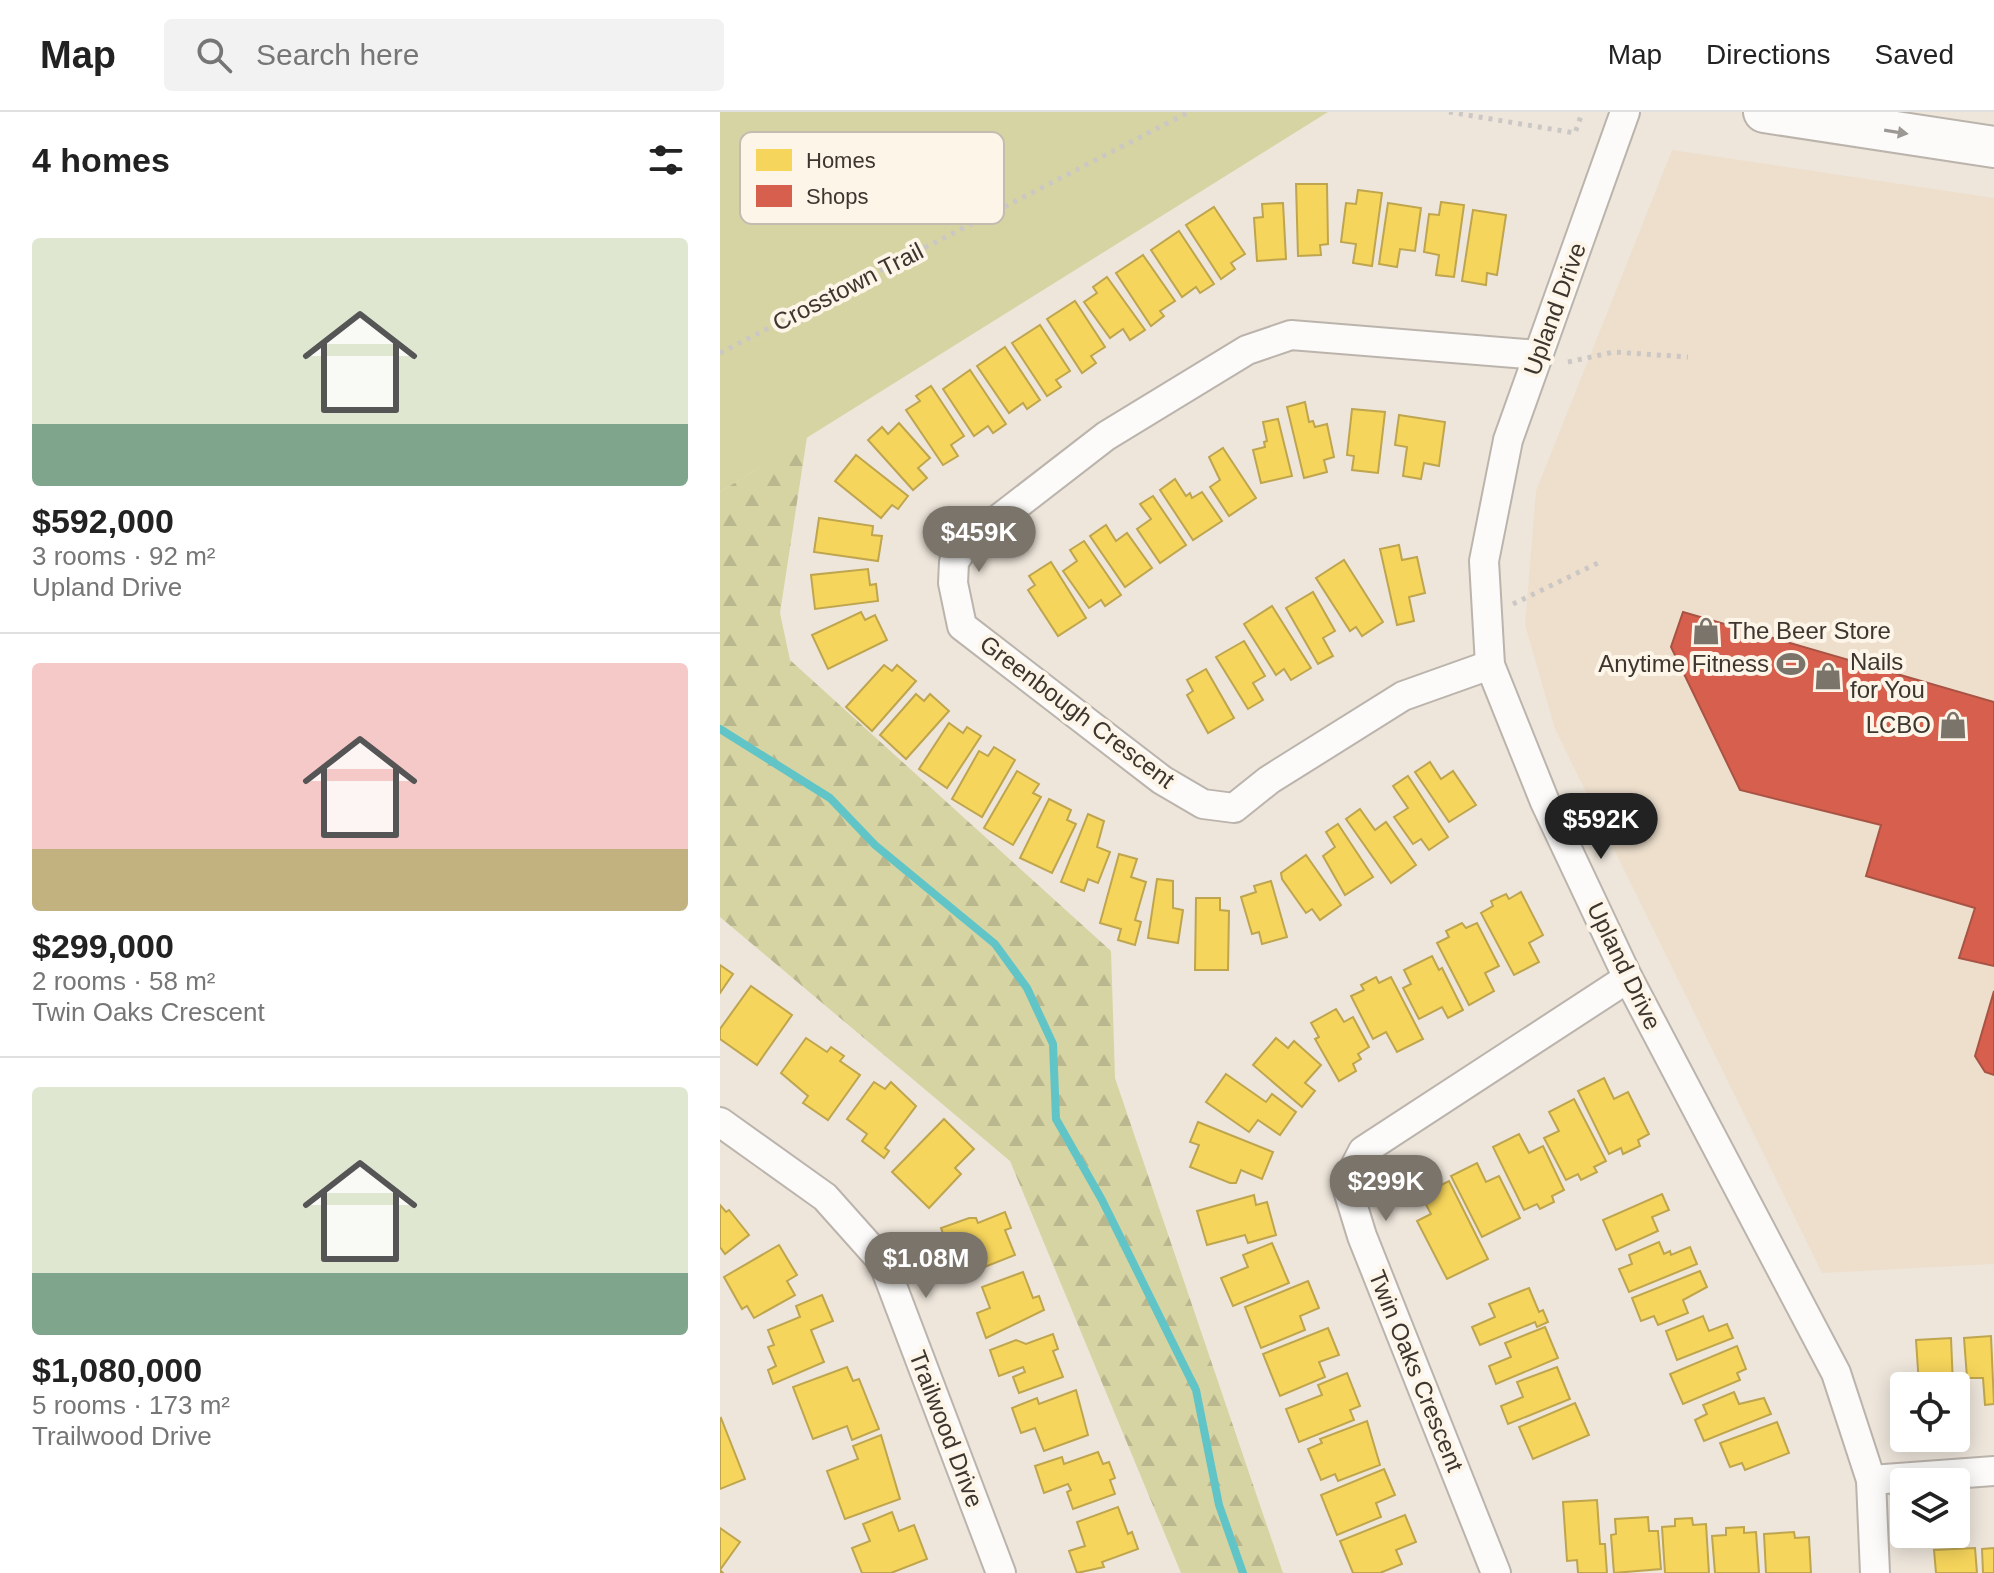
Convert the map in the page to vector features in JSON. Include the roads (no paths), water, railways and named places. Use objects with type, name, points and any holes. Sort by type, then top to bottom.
[{"type":"main road","points":[[1764,112],[1994,147]]},
{"type":"street","name":"Upland Drive","points":[[1625,112],[1508,440],[1484,561],[1490,665],[1545,802],[1628,978],[1836,1373],[1871,1480],[1875,1573]]},
{"type":"street","name":"Greenbough Crescent","points":[[1490,665],[1403,696],[1269,780],[1234,808],[1203,804],[1162,780],[962,626],[953,583],[954,562],[965,545],[1106,436],[1247,350],[1291,335],[1539,355]]},
{"type":"street","name":"Twin Oaks Crescent","points":[[1496,1573],[1362,1236],[1346,1184],[1363,1151],[1628,978]]},
{"type":"street","name":"Trailwood Drive","points":[[720,1122],[825,1197],[883,1262],[1001,1573]]},
{"type":"street","points":[[1871,1480],[1994,1471]]},
{"type":"waterway","points":[[720,729],[830,798],[875,845],[995,944],[1027,988],[1053,1044],[1056,1119],[1102,1200],[1196,1390],[1219,1505],[1243,1573]]},
{"type":"place","name":"The Beer Store","points":[[1706,631]]},
{"type":"place","name":"Anytime Fitness","points":[[1791,664]]},
{"type":"place","name":"Nails for You","points":[[1828,676]]},
{"type":"place","name":"LCBO","points":[[1953,725]]}]
